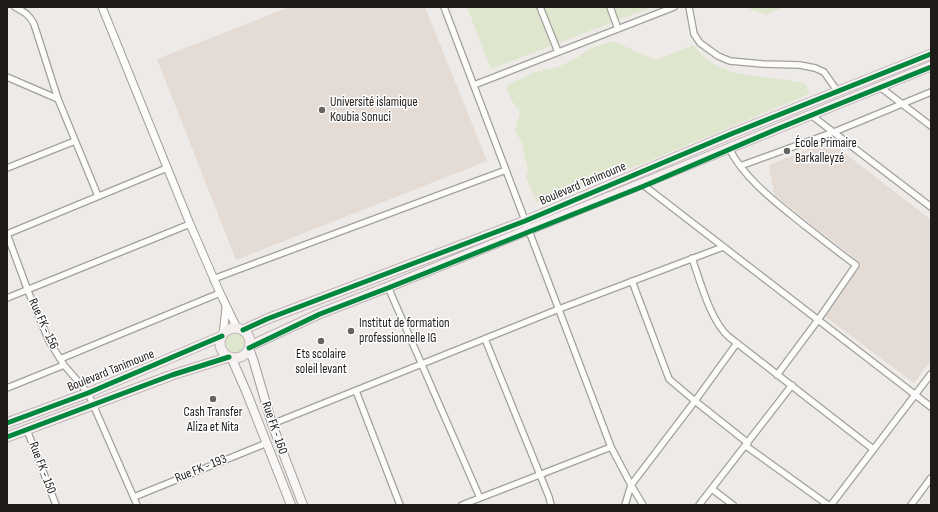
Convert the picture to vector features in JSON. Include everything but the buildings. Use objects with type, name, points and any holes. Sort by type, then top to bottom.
[{"type":"main road","name":"Boulevard Tanimoune","points":[[240,329],[525,221],[731,134],[931,54]]},
{"type":"main road","name":"Boulevard Tanimoune","points":[[249,348],[322,313],[931,66]]},
{"type":"main road","points":[[229,329],[240,329],[249,339],[249,348],[242,356],[230,357],[225,354],[220,346],[222,335],[229,329]]},
{"type":"main road","name":"Boulevard Tanimoune","points":[[7,423],[88,393],[222,335]]},
{"type":"main road","name":"Rue FK - 160","points":[[249,348],[272,424],[303,505]]},
{"type":"main road","name":"Boulevard Tanimoune","points":[[7,438],[172,375],[230,357]]},
{"type":"main road","name":"Rue FK - 160","points":[[230,357],[267,443],[291,505]]},
{"type":"street","points":[[15,7],[27,13],[34,24],[58,99],[98,196]]},
{"type":"street","points":[[102,7],[213,279],[226,307],[240,329]]},
{"type":"street","points":[[444,7],[611,447],[630,485],[644,505]]},
{"type":"street","points":[[540,7],[558,52]]},
{"type":"street","points":[[610,7],[618,29]]},
{"type":"street","points":[[474,85],[674,7]]},
{"type":"street","points":[[689,7],[694,34],[700,43],[718,56],[730,61],[800,65],[816,68],[824,72],[838,92]]},
{"type":"street","points":[[7,77],[58,99]]},
{"type":"street","points":[[880,87],[931,126]]},
{"type":"street","points":[[740,166],[834,132],[931,92]]},
{"type":"street","points":[[811,115],[931,208]]},
{"type":"street","points":[[7,168],[75,141]]},
{"type":"street","points":[[729,148],[740,166],[781,207],[856,265],[818,320],[777,375]]},
{"type":"street","points":[[7,234],[167,168]]},
{"type":"street","points":[[213,279],[506,170]]},
{"type":"street","points":[[642,184],[931,407]]},
{"type":"street","points":[[7,298],[28,291],[190,224]]},
{"type":"street","name":"Rue FK - 156","points":[[7,234],[49,342],[64,365],[88,393],[137,505]]},
{"type":"street","points":[[272,424],[559,309],[723,247]]},
{"type":"street","points":[[692,258],[706,298],[721,330],[873,449]]},
{"type":"street","points":[[632,281],[669,379],[747,444],[830,505],[931,374]]},
{"type":"street","points":[[388,287],[480,498]]},
{"type":"street","points":[[60,359],[220,293]]},
{"type":"street","points":[[222,335],[226,307]]},
{"type":"street","points":[[485,339],[551,505]]},
{"type":"street","points":[[626,505],[630,485],[695,402],[737,343]]},
{"type":"street","points":[[7,388],[64,365]]},
{"type":"street","points":[[699,505],[792,386]]},
{"type":"street","points":[[356,391],[400,505]]},
{"type":"street","name":"Rue FK - 150","points":[[27,430],[56,505]]},
{"type":"street","name":"Rue FK - 193","points":[[134,497],[267,443]]},
{"type":"street","points":[[462,505],[611,447]]},
{"type":"street","points":[[911,505],[931,478]]},
{"type":"street","points":[[712,489],[733,505]]},
{"type":"shaded area","name":"Université islamique Koubia Sonuci","points":[[290,7],[425,7],[487,161],[236,260],[157,59]]},
{"type":"shaded area","points":[[829,141],[931,220],[931,360],[914,383],[823,315],[862,264],[774,195],[769,165]]},
{"type":"green space","points":[[467,7],[652,7],[491,69]]},
{"type":"green space","points":[[744,7],[783,7],[767,15]]},
{"type":"green space","points":[[612,41],[656,60],[693,45],[706,58],[729,71],[806,84],[809,94],[642,164],[537,203],[526,177],[528,169],[521,141],[515,131],[520,112],[512,101],[506,88],[508,85],[535,72],[558,67],[577,58],[589,49]]},
{"type":"green space","points":[[235,331],[243,334],[246,342],[243,350],[235,353],[227,350],[224,342],[227,334]]},
{"type":"cycle path","points":[[243,330],[267,319],[525,221],[731,134],[931,54]]},
{"type":"cycle path","points":[[249,348],[320,314],[644,186],[777,129],[931,67]]},
{"type":"cycle path","points":[[7,423],[88,393],[222,336]]},
{"type":"cycle path","points":[[7,437],[172,375],[229,357]]},
{"type":"place","name":"Université islamique Koubia Sonuci","points":[[322,110]]},
{"type":"place","name":"École Primaire Barkalleyzé","points":[[787,151]]},
{"type":"place","name":"Institut de formation professionnelle IG","points":[[351,331]]},
{"type":"place","name":"Ets scolaire soleil levant","points":[[321,341]]},
{"type":"place","name":"Cash Transfer Aliza et Nita","points":[[213,399]]}]
